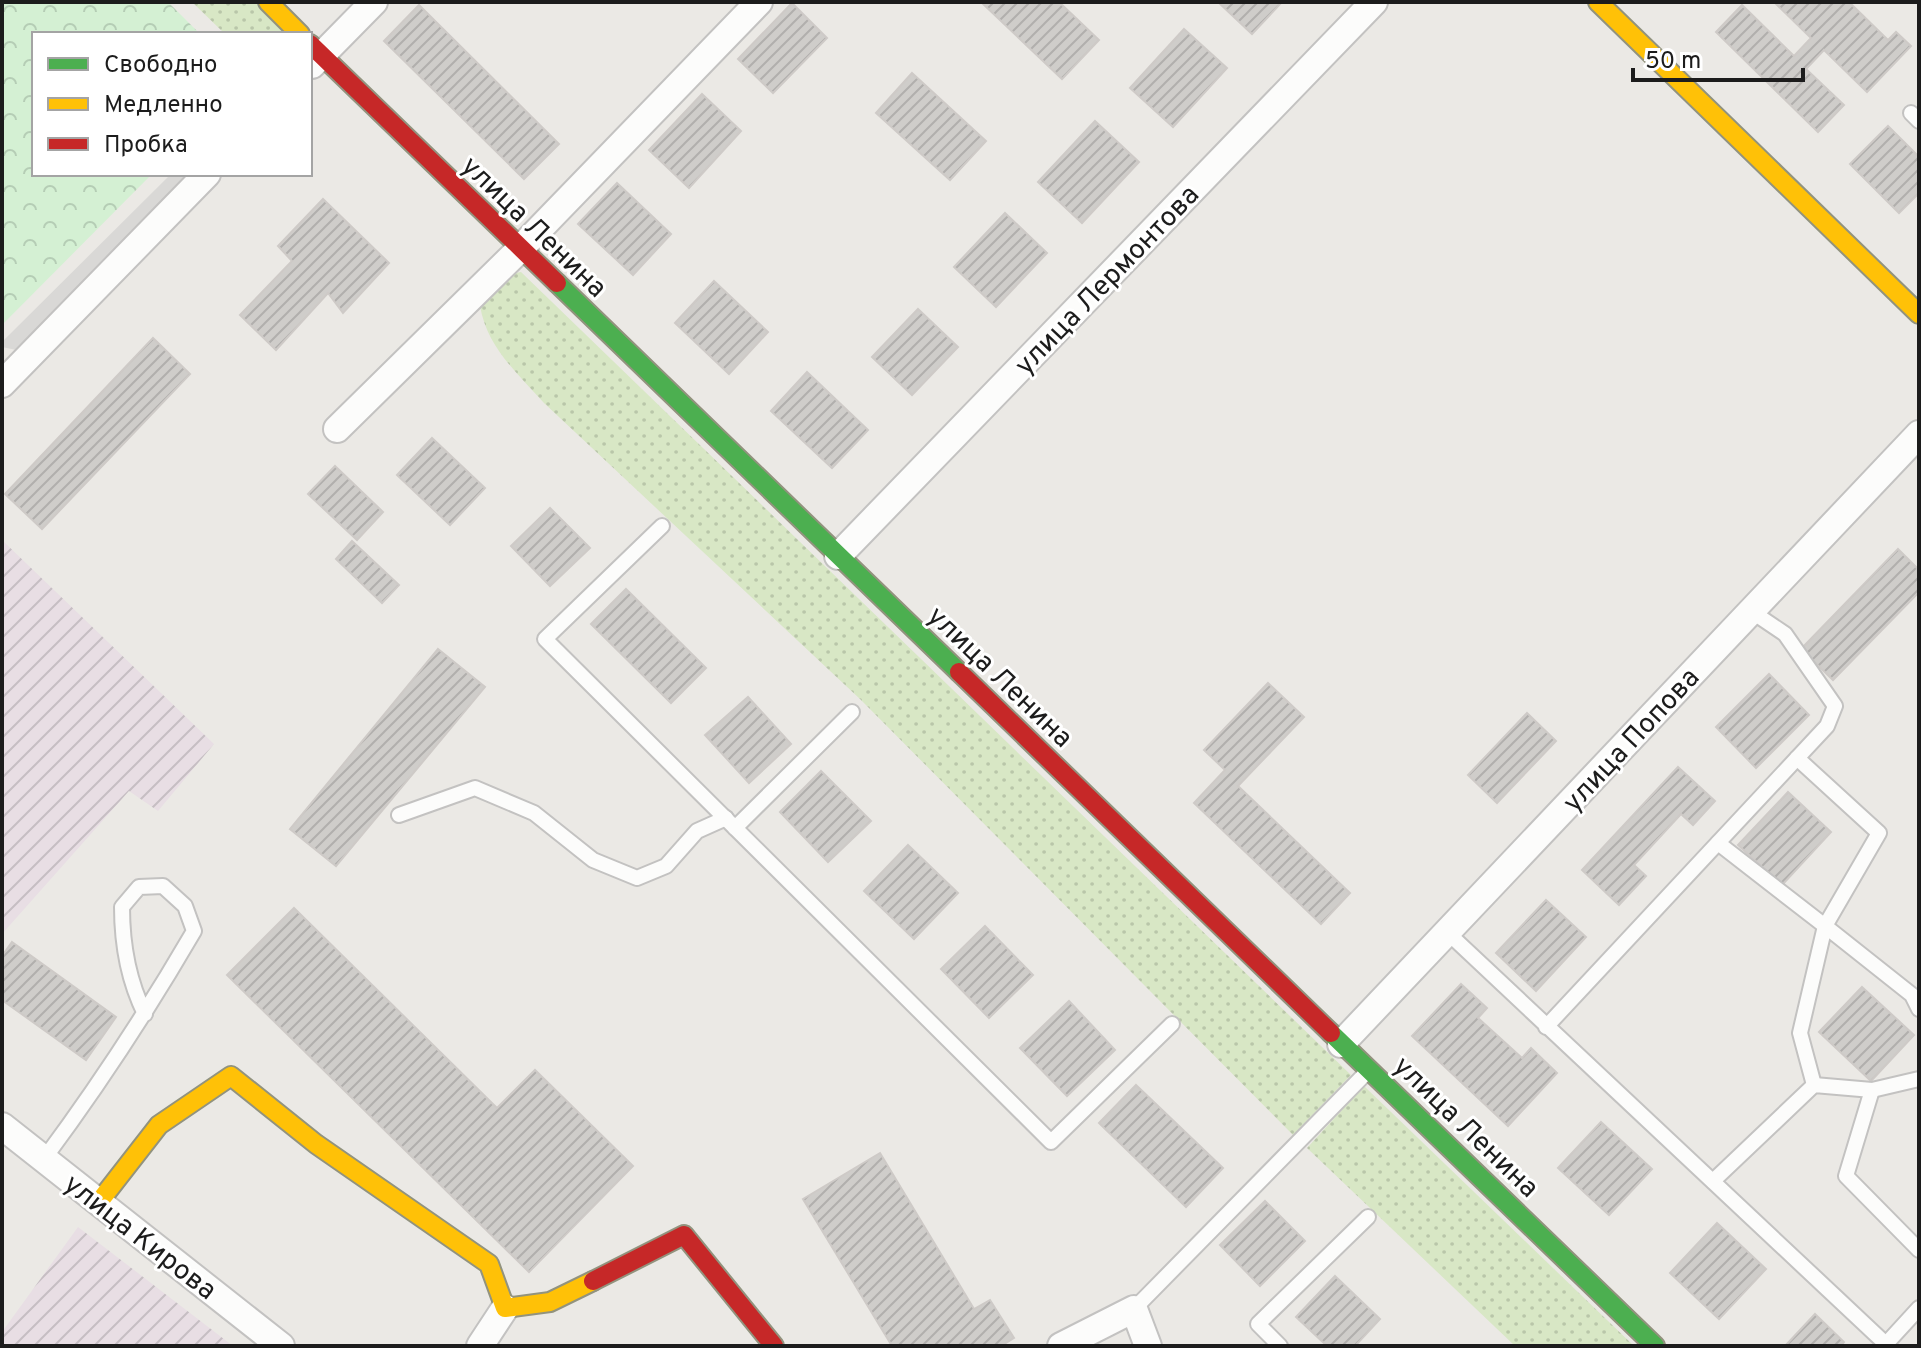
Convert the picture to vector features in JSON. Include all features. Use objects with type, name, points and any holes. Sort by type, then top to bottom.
[{"type":"street","points":[[268,2],[298,32]]},
{"type":"street","points":[[314,56],[374,2]]},
{"type":"street","points":[[337,429],[519,250],[759,2]]},
{"type":"street","name":"улица Лермонтова","points":[[838,556],[1374,2]]},
{"type":"street","points":[[1598,2],[1919,314]]},
{"type":"street","name":"улица Ленина","points":[[314,56],[838,556],[1655,1346]]},
{"type":"street","points":[[2,384],[205,176]]},
{"type":"street","name":"улица Попова","points":[[1341,1044],[1919,434]]},
{"type":"street","points":[[99,1202],[159,1125],[231,1076],[316,1144],[489,1264],[505,1308]]},
{"type":"street","name":"улица Кирова","points":[[2,1126],[281,1346]]},
{"type":"street","points":[[480,1346],[505,1308],[550,1302],[684,1235],[774,1346]]},
{"type":"street","points":[[1061,1346],[1134,1309],[1148,1346]]},
{"type":"lane","points":[[662,526],[545,639],[1051,1142],[1172,1024]]},
{"type":"lane","points":[[1546,1027],[1827,726],[1835,706],[1785,634],[1751,611]]},
{"type":"lane","points":[[399,815],[475,788],[534,813],[593,860],[637,878],[666,866],[697,831],[730,823],[852,712]]},
{"type":"lane","points":[[1797,758],[1879,833],[1825,926],[1800,1033],[1814,1085]]},
{"type":"lane","points":[[1718,843],[1912,995],[1919,1009]]},
{"type":"lane","points":[[44,1159],[97,1087],[159,992],[194,931],[185,906],[163,886],[139,887],[122,907],[122,940],[128,972],[145,1014]]},
{"type":"lane","points":[[1447,932],[1887,1345],[1919,1308]]},
{"type":"lane","points":[[1134,1309],[1369,1071]]},
{"type":"lane","points":[[1713,1181],[1814,1085],[1872,1090],[1919,1079]]},
{"type":"lane","points":[[1872,1090],[1846,1176],[1919,1250]]},
{"type":"lane","points":[[1280,1346],[1258,1324],[1368,1217]]},
{"type":"shaded area","points":[[169,176],[200,176],[26,352],[2,347],[2,342]]},
{"type":"shaded area","points":[[2,540],[214,744],[158,811],[129,791],[2,934]]},
{"type":"shaded area","points":[[78,1227],[233,1346],[2,1346],[2,1332]]},
{"type":"green space","points":[[2,2],[168,2],[198,32],[32,32],[32,176],[150,176],[2,325]]},
{"type":"green space","points":[[192,2],[255,2],[284,32],[223,32]]},
{"type":"green space","points":[[521,272],[1351,1075],[1293,1135],[860,699],[544,403],[514,370],[489,334],[480,306],[509,274]]},
{"type":"green space","points":[[1364,1086],[1634,1346],[1515,1346],[1307,1148]]},
{"type":"building","points":[[1059,2],[1099,40],[1062,79],[982,3]]},
{"type":"building","points":[[1218,2],[1282,2],[1252,34]]},
{"type":"building","points":[[1774,2],[1849,2],[1888,40],[1896,32],[1911,46],[1867,92],[1824,50],[1806,69],[1844,105],[1818,132],[1716,32],[1742,5],[1794,56],[1811,38]]},
{"type":"building","points":[[792,3],[827,38],[773,93],[738,59]]},
{"type":"building","points":[[419,5],[559,144],[524,179],[384,41]]},
{"type":"building","points":[[1184,29],[1227,68],[1173,127],[1130,88]]},
{"type":"building","points":[[912,73],[986,141],[950,180],[876,113]]},
{"type":"building","points":[[702,94],[741,131],[689,188],[649,150]]},
{"type":"building","points":[[1095,121],[1139,162],[1082,223],[1038,182]]},
{"type":"building","points":[[1888,126],[1919,157],[1919,193],[1899,213],[1850,164]]},
{"type":"building","points":[[617,183],[671,234],[633,275],[578,224]]},
{"type":"building","points":[[323,199],[389,263],[343,313],[328,293],[276,350],[240,315],[292,261],[278,246]]},
{"type":"building","points":[[1005,213],[1047,253],[996,307],[954,267]]},
{"type":"building","points":[[714,281],[768,332],[729,374],[675,323]]},
{"type":"building","points":[[918,309],[958,347],[912,395],[872,357]]},
{"type":"building","points":[[153,338],[190,374],[42,529],[5,494]]},
{"type":"building","points":[[807,372],[868,430],[832,468],[771,411]]},
{"type":"building","points":[[432,438],[485,488],[450,525],[397,475]]},
{"type":"building","points":[[335,466],[383,512],[357,540],[308,494]]},
{"type":"building","points":[[550,508],[590,548],[550,586],[511,546]]},
{"type":"building","points":[[352,541],[399,585],[382,603],[336,559]]},
{"type":"building","points":[[1898,549],[1919,570],[1919,592],[1833,680],[1801,649]]},
{"type":"building","points":[[626,589],[706,668],[671,703],[591,624]]},
{"type":"building","points":[[438,649],[485,687],[336,866],[290,829]]},
{"type":"building","points":[[1769,674],[1809,715],[1756,768],[1716,727]]},
{"type":"building","points":[[1268,683],[1304,717],[1238,786],[1350,893],[1321,924],[1194,803],[1225,770],[1204,750]]},
{"type":"building","points":[[748,697],[791,744],[749,783],[705,735]]},
{"type":"building","points":[[1527,713],[1556,741],[1497,803],[1468,775]]},
{"type":"building","points":[[1678,767],[1715,801],[1693,825],[1681,814],[1634,865],[1646,876],[1619,905],[1582,870]]},
{"type":"building","points":[[821,771],[871,821],[828,862],[780,812]]},
{"type":"building","points":[[1788,792],[1831,832],[1782,885],[1738,845]]},
{"type":"building","points":[[908,845],[958,893],[914,939],[864,891]]},
{"type":"building","points":[[1546,900],[1586,937],[1536,991],[1496,953]]},
{"type":"building","points":[[294,908],[497,1108],[535,1070],[633,1166],[529,1272],[227,975]]},
{"type":"building","points":[[985,926],[1033,975],[989,1018],[941,969]]},
{"type":"building","points":[[12,942],[116,1017],[86,1060],[2,1000],[2,956]]},
{"type":"building","points":[[1461,984],[1487,1008],[1478,1018],[1522,1058],[1531,1048],[1557,1073],[1508,1126],[1412,1036]]},
{"type":"building","points":[[1862,987],[1914,1035],[1871,1081],[1819,1032]]},
{"type":"building","points":[[1069,1001],[1115,1050],[1067,1096],[1020,1048]]},
{"type":"building","points":[[1136,1085],[1223,1168],[1186,1207],[1099,1123]]},
{"type":"building","points":[[1601,1122],[1652,1169],[1609,1215],[1558,1168]]},
{"type":"building","points":[[880,1153],[974,1309],[990,1300],[1014,1338],[1001,1346],[892,1346],[803,1199]]},
{"type":"building","points":[[1265,1201],[1305,1241],[1260,1286],[1220,1245]]},
{"type":"building","points":[[1717,1223],[1766,1269],[1719,1319],[1670,1273]]},
{"type":"building","points":[[1335,1276],[1380,1319],[1355,1346],[1327,1346],[1296,1317]]},
{"type":"building","points":[[1815,1314],[1844,1342],[1841,1346],[1785,1346]]},
{"type":"traffic: fast","points":[[557,283],[959,672]]},
{"type":"traffic: fast","points":[[1331,1033],[1655,1346]]},
{"type":"traffic: slow","points":[[268,2],[298,32]]},
{"type":"traffic: slow","points":[[1598,2],[1919,314]]},
{"type":"traffic: slow","points":[[99,1202],[159,1125],[231,1076],[316,1144],[489,1264],[505,1308],[550,1302],[593,1281]]},
{"type":"traffic: jam","points":[[312,46],[557,283]]},
{"type":"traffic: jam","points":[[959,672],[1331,1033]]},
{"type":"traffic: jam","points":[[593,1281],[684,1235],[774,1346]]}]
